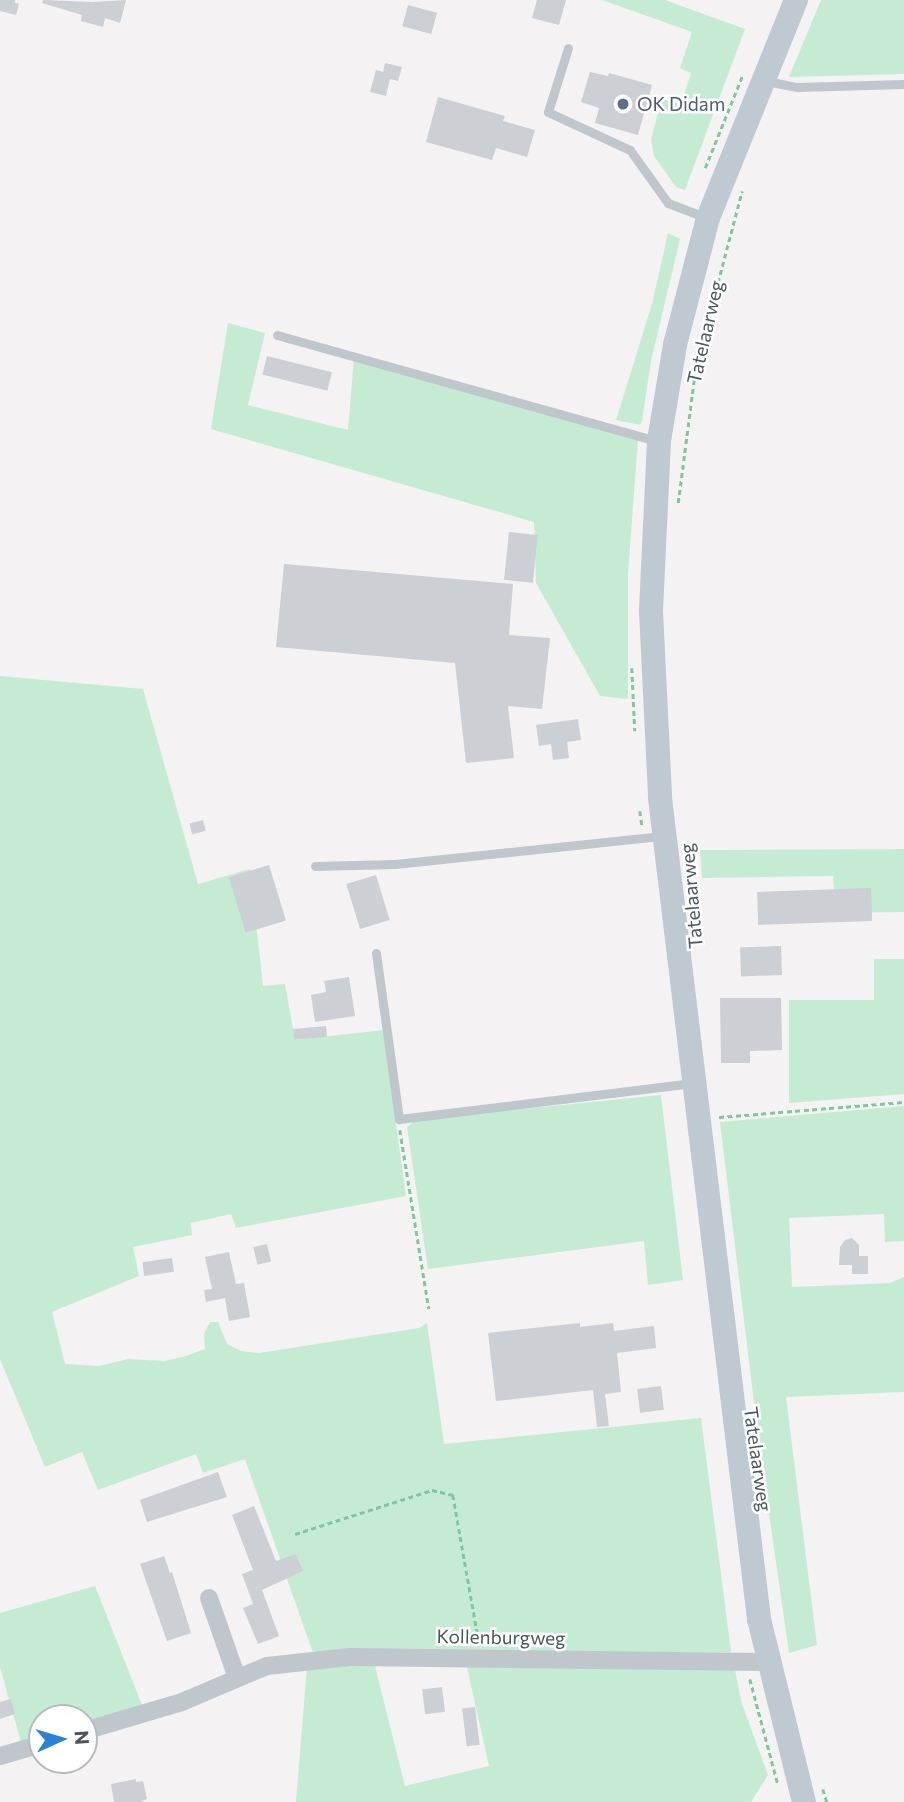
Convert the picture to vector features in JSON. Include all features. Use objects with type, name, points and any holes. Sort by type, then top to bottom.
[{"type":"main road","name":"Tatelaarweg","points":[[796,0],[708,218],[676,345],[659,441],[651,611],[654,706],[665,836],[759,1619],[767,1662],[804,1802]]},
{"type":"street","points":[[209,1598],[237,1678]]},
{"type":"street","name":"Kollenburgweg","points":[[98,1727],[182,1702],[267,1666],[350,1657],[767,1662]]},
{"type":"street","points":[[0,1756],[28,1748]]},
{"type":"lane","points":[[568,48],[548,112],[630,150],[668,203],[708,218]]},
{"type":"lane","points":[[762,80],[799,87],[904,84]]},
{"type":"lane","points":[[277,335],[659,441]]},
{"type":"lane","points":[[315,866],[395,864],[665,836]]},
{"type":"lane","points":[[376,953],[399,1119],[694,1083]]},
{"type":"path","name":"Tatelaarweg","points":[[676,515],[696,365],[743,186]]},
{"type":"path","points":[[699,1119],[904,1102]]},
{"type":"path","points":[[399,1119],[429,1309]]},
{"type":"path","points":[[295,1534],[432,1490],[453,1495],[478,1640],[486,1658]]},
{"type":"path","points":[[819,1779],[827,1802]]},
{"type":"green space","points":[[602,0],[665,0],[745,29],[685,190],[676,187],[654,156],[651,139],[662,99],[681,104],[691,73],[680,68],[692,32]]},
{"type":"green space","points":[[821,0],[904,0],[904,74],[789,77]]},
{"type":"green space","points":[[668,233],[680,239],[651,361],[642,421],[640,425],[616,420],[652,304]]},
{"type":"green space","points":[[228,323],[265,333],[248,405],[348,430],[354,358],[638,439],[628,574],[628,699],[600,696],[536,583],[534,522],[211,429]]},
{"type":"green space","points":[[0,676],[143,689],[198,884],[250,869],[263,986],[285,984],[295,1040],[383,1030],[406,1196],[236,1228],[231,1214],[191,1223],[192,1235],[133,1247],[139,1276],[52,1312],[65,1364],[99,1366],[128,1359],[165,1361],[186,1356],[205,1349],[204,1334],[210,1322],[218,1322],[227,1344],[241,1351],[259,1353],[419,1328],[427,1323],[444,1444],[701,1418],[731,1652],[313,1653],[245,1459],[203,1473],[196,1454],[98,1490],[82,1452],[45,1467],[0,1359]]},
{"type":"green space","points":[[904,849],[904,912],[836,913],[833,876],[702,878],[700,850]]},
{"type":"green space","points":[[874,959],[904,959],[904,1094],[789,1103],[789,1000],[874,1000]]},
{"type":"green space","points":[[661,1095],[683,1280],[648,1285],[644,1241],[428,1269],[407,1127],[415,1120]]},
{"type":"green space","points":[[904,1106],[904,1241],[885,1242],[884,1214],[789,1218],[792,1287],[890,1283],[904,1277],[904,1392],[786,1397],[817,1645],[789,1653],[759,1444],[720,1122]]},
{"type":"green space","points":[[95,1586],[144,1710],[98,1724],[98,1704],[28,1704],[28,1744],[22,1746],[0,1667],[0,1613]]},
{"type":"green space","points":[[374,1662],[405,1786],[489,1766],[466,1663],[734,1664],[741,1701],[768,1775],[751,1802],[296,1802],[307,1666]]},
{"type":"building","points":[[0,0],[15,0],[15,3],[19,4],[16,15],[0,11]]},
{"type":"building","points":[[43,0],[126,0],[120,23],[105,18],[103,27],[81,21],[82,15],[42,3]]},
{"type":"building","points":[[537,0],[566,0],[559,25],[532,18]]},
{"type":"building","points":[[408,5],[437,13],[431,34],[402,26]]},
{"type":"building","points":[[385,63],[402,67],[398,81],[390,79],[386,96],[370,92],[376,70],[383,72]]},
{"type":"building","name":"OK Didam","points":[[590,72],[608,76],[609,73],[652,85],[638,135],[595,123],[599,108],[581,102]]},
{"type":"building","points":[[438,97],[505,116],[503,121],[535,130],[527,157],[496,148],[492,160],[426,142]]},
{"type":"building","points":[[267,356],[332,372],[327,391],[262,374]]},
{"type":"building","points":[[509,532],[538,535],[533,583],[504,580]]},
{"type":"building","points":[[284,564],[513,584],[509,635],[550,638],[542,709],[508,706],[514,758],[466,763],[455,663],[276,647]]},
{"type":"building","points":[[578,719],[581,740],[567,742],[569,758],[553,760],[551,744],[539,746],[536,725]]},
{"type":"building","points":[[203,820],[206,831],[192,834],[189,824]]},
{"type":"building","points":[[269,865],[286,920],[246,933],[229,877]]},
{"type":"building","points":[[376,875],[390,920],[360,929],[346,884]]},
{"type":"building","points":[[871,888],[872,921],[758,925],[757,892]]},
{"type":"building","points":[[781,946],[782,975],[741,976],[740,947]]},
{"type":"building","points":[[349,977],[355,1016],[315,1022],[311,995],[326,992],[324,981]]},
{"type":"building","points":[[720,998],[781,998],[782,1050],[750,1051],[750,1063],[721,1063]]},
{"type":"building","points":[[326,1026],[327,1037],[294,1040],[293,1029]]},
{"type":"building","points":[[852,1238],[859,1245],[859,1256],[868,1256],[868,1274],[852,1274],[852,1265],[839,1265],[840,1247],[845,1240]]},
{"type":"building","points":[[267,1244],[271,1262],[257,1265],[253,1247]]},
{"type":"building","points":[[229,1252],[236,1284],[244,1283],[250,1317],[229,1321],[225,1298],[206,1302],[204,1290],[212,1289],[205,1257]]},
{"type":"building","points":[[172,1258],[174,1272],[144,1276],[142,1262]]},
{"type":"building","points":[[580,1323],[580,1327],[613,1323],[614,1331],[654,1326],[656,1348],[617,1353],[621,1392],[605,1394],[609,1426],[597,1427],[593,1390],[496,1401],[488,1333]]},
{"type":"building","points":[[661,1386],[664,1410],[640,1413],[637,1389]]},
{"type":"building","points":[[218,1472],[227,1497],[147,1522],[140,1500]]},
{"type":"building","points":[[254,1506],[276,1561],[296,1554],[303,1571],[262,1590],[279,1636],[258,1644],[243,1608],[253,1604],[242,1574],[253,1570],[232,1515]]},
{"type":"building","points":[[164,1556],[170,1573],[172,1572],[191,1633],[167,1641],[140,1564]]},
{"type":"building","points":[[442,1687],[445,1712],[425,1714],[422,1689]]},
{"type":"building","points":[[11,1699],[15,1714],[0,1719],[0,1702]]},
{"type":"building","points":[[475,1707],[480,1745],[467,1746],[462,1709]]},
{"type":"building","points":[[136,1779],[136,1782],[143,1781],[147,1799],[140,1802],[114,1802],[111,1784]]},
{"type":"place","name":"OK Didam","points":[[623,104]]}]
